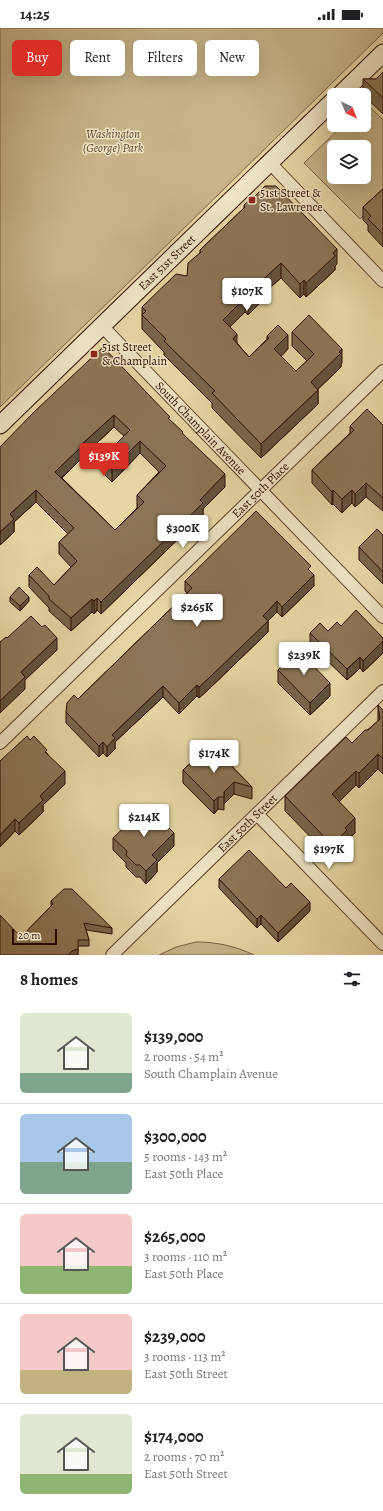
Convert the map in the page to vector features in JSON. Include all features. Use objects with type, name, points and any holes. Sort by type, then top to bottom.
[{"type":"main road","points":[[347,88],[383,53]]},
{"type":"main road","name":"East 51st Street","points":[[0,425],[327,107]]},
{"type":"street","points":[[270,163],[383,281]]},
{"type":"street","name":"South Champlain Avenue","points":[[102,326],[383,617]]},
{"type":"street","name":"East 50th Place","points":[[0,743],[383,371]]},
{"type":"street","name":"East 50th Street","points":[[112,955],[383,691]]},
{"type":"street","points":[[257,814],[383,944]]},
{"type":"green space","name":"Washington (George) Park","points":[[0,28],[383,28],[383,33],[0,407]]},
{"type":"green space","points":[[371,108],[383,120],[383,196],[360,219],[304,163],[327,141],[327,184],[371,184],[371,140],[328,140],[336,132],[371,132]]},
{"type":"green space","points":[[196,942],[226,945],[254,955],[159,955],[176,947]]},
{"type":"building","points":[[383,72],[383,98],[363,79],[376,79]]},
{"type":"building","points":[[265,186],[276,186],[337,249],[333,253],[335,256],[306,283],[304,280],[300,284],[281,263],[256,286],[259,290],[248,301],[245,298],[223,320],[237,334],[233,339],[249,357],[269,338],[267,336],[278,325],[288,335],[274,349],[296,371],[314,354],[292,332],[309,315],[342,349],[339,352],[341,353],[311,382],[318,390],[261,444],[212,393],[215,391],[164,341],[166,339],[142,315],[146,311],[142,307],[176,274],[187,276],[188,263],[201,252],[200,250],[245,207],[244,205],[252,197],[253,198]]},
{"type":"building","points":[[383,189],[383,234],[368,219],[371,216],[363,207]]},
{"type":"building","points":[[102,348],[104,351],[106,350],[170,417],[168,418],[183,432],[182,433],[225,474],[200,500],[203,503],[101,602],[97,598],[94,601],[92,599],[71,618],[49,599],[49,596],[29,575],[37,567],[54,585],[77,561],[59,542],[74,528],[36,490],[10,514],[14,519],[0,532],[0,447],[35,411]],"holes":[[[114,415],[130,430],[101,459],[112,469],[140,441],[166,466],[137,495],[144,502],[115,530],[55,472],[83,445],[82,444]]]},
{"type":"building","points":[[367,409],[383,425],[383,498],[366,483],[355,494],[352,490],[342,499],[333,490],[332,492],[312,470],[354,430],[350,426]]},
{"type":"building","points":[[256,511],[311,566],[308,569],[314,575],[282,607],[277,601],[263,616],[268,621],[209,678],[199,687],[197,685],[179,703],[163,686],[112,735],[115,738],[107,747],[103,742],[99,746],[66,712],[67,703],[74,695],[78,699],[192,588],[185,581]]},
{"type":"building","points":[[377,529],[383,535],[383,572],[359,547]]},
{"type":"building","points":[[19,587],[29,597],[20,606],[10,597]]},
{"type":"building","points":[[356,610],[383,638],[383,641],[363,661],[360,657],[347,669],[310,633],[320,623],[328,631],[337,622],[341,626]]},
{"type":"building","points":[[31,616],[42,627],[45,625],[57,638],[21,672],[25,677],[0,701],[0,642],[6,637],[7,638]]},
{"type":"building","points":[[298,650],[330,683],[310,703],[278,670]]},
{"type":"building","points":[[378,705],[383,710],[383,759],[378,754],[359,773],[356,771],[332,794],[355,818],[345,828],[347,830],[332,845],[285,796],[346,737],[352,743],[365,730],[368,730],[380,719]]},
{"type":"building","points":[[27,736],[30,740],[34,736],[47,750],[45,752],[65,771],[40,796],[43,800],[19,823],[15,819],[0,835],[0,761]]},
{"type":"building","points":[[211,745],[252,787],[234,782],[224,792],[224,797],[218,797],[214,801],[183,770]]},
{"type":"building","points":[[147,806],[174,833],[152,855],[157,860],[146,871],[140,865],[136,865],[126,855],[127,851],[113,838]]},
{"type":"building","points":[[249,850],[286,888],[291,883],[310,902],[278,933],[261,915],[257,919],[219,879]]},
{"type":"building","points":[[64,889],[72,889],[112,928],[84,923],[89,940],[78,940],[78,949],[72,951],[68,955],[0,955],[0,915],[21,937],[53,904],[51,901]]},
{"type":"place","name":"51st Street & St. Lawrence","points":[[252,200]]},
{"type":"place","name":"51st Street & Champlain","points":[[94,354]]}]
